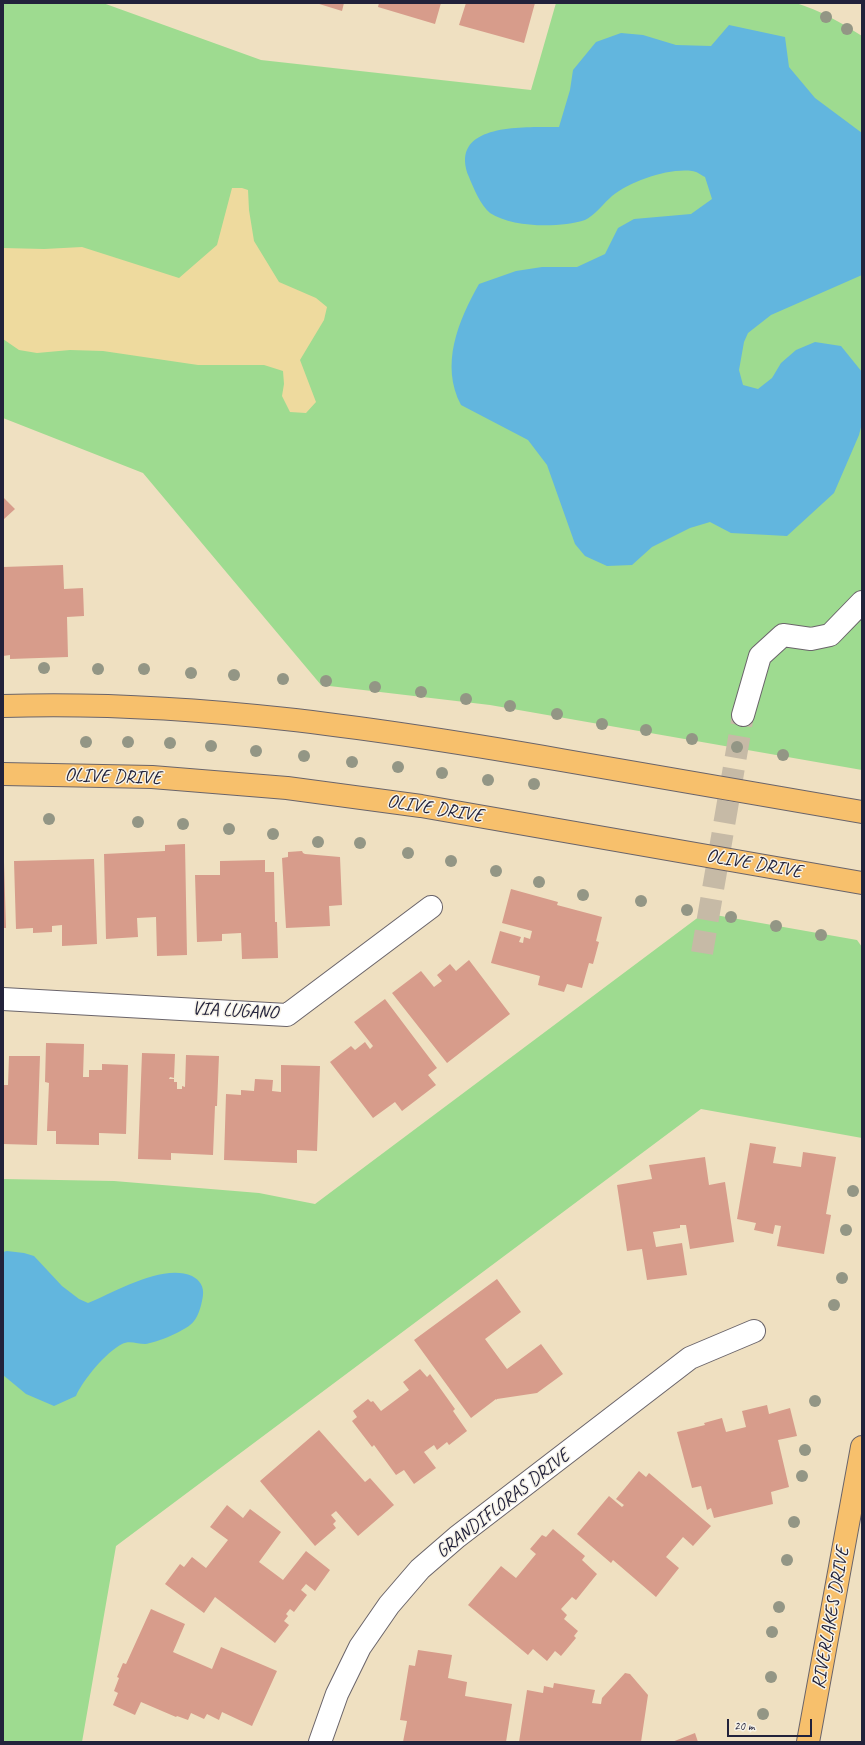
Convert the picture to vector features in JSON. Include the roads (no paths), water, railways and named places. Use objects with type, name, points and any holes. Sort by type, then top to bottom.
[{"type":"main road","points":[[3,714],[54,704]]},
{"type":"main road","points":[[3,706],[54,704],[164,709],[299,720],[433,738],[862,812]]},
{"type":"main road","name":"OLIVE DRIVE","points":[[3,774],[152,778],[287,788],[421,806],[862,883]]},
{"type":"main road","name":"RIVERLAKES DRIVE","points":[[808,1742],[862,1447]]},
{"type":"street","points":[[743,715],[760,656],[783,635],[811,639],[830,635],[862,602]]},
{"type":"street","name":"VIA LUGANO","points":[[3,999],[287,1015],[431,907]]},
{"type":"street","name":"GRANDIFLORAS DRIVE","points":[[320,1742],[337,1694],[360,1647],[389,1605],[420,1569],[457,1537],[690,1358],[754,1331]]},
{"type":"water","points":[[729,25],[785,37],[789,67],[815,98],[862,133],[862,275],[771,315],[748,333],[744,342],[739,370],[743,385],[758,389],[772,378],[781,363],[796,350],[815,342],[841,346],[862,372],[862,423],[859,435],[834,493],[787,536],[731,533],[710,522],[690,528],[652,547],[632,565],[607,566],[585,556],[575,544],[547,465],[528,440],[461,405],[455,390],[452,374],[454,343],[464,313],[479,284],[516,271],[542,267],[577,267],[605,254],[618,228],[634,219],[691,214],[712,199],[705,177],[694,171],[682,171],[650,177],[620,190],[592,216],[585,220],[575,223],[537,225],[511,222],[490,213],[483,206],[475,191],[469,177],[465,159],[469,146],[479,137],[493,131],[510,128],[559,127],[570,90],[573,70],[596,42],[621,33],[643,35],[676,45],[711,46]]},
{"type":"water","points":[[7,1251],[34,1256],[62,1286],[79,1299],[88,1303],[139,1280],[167,1273],[180,1273],[195,1278],[203,1289],[202,1302],[196,1318],[191,1325],[171,1336],[156,1341],[145,1344],[131,1342],[122,1344],[102,1360],[84,1382],[76,1396],[54,1406],[26,1394],[3,1375],[3,1252]]},
{"type":"tunnel","points":[[702,953],[743,715]]}]
